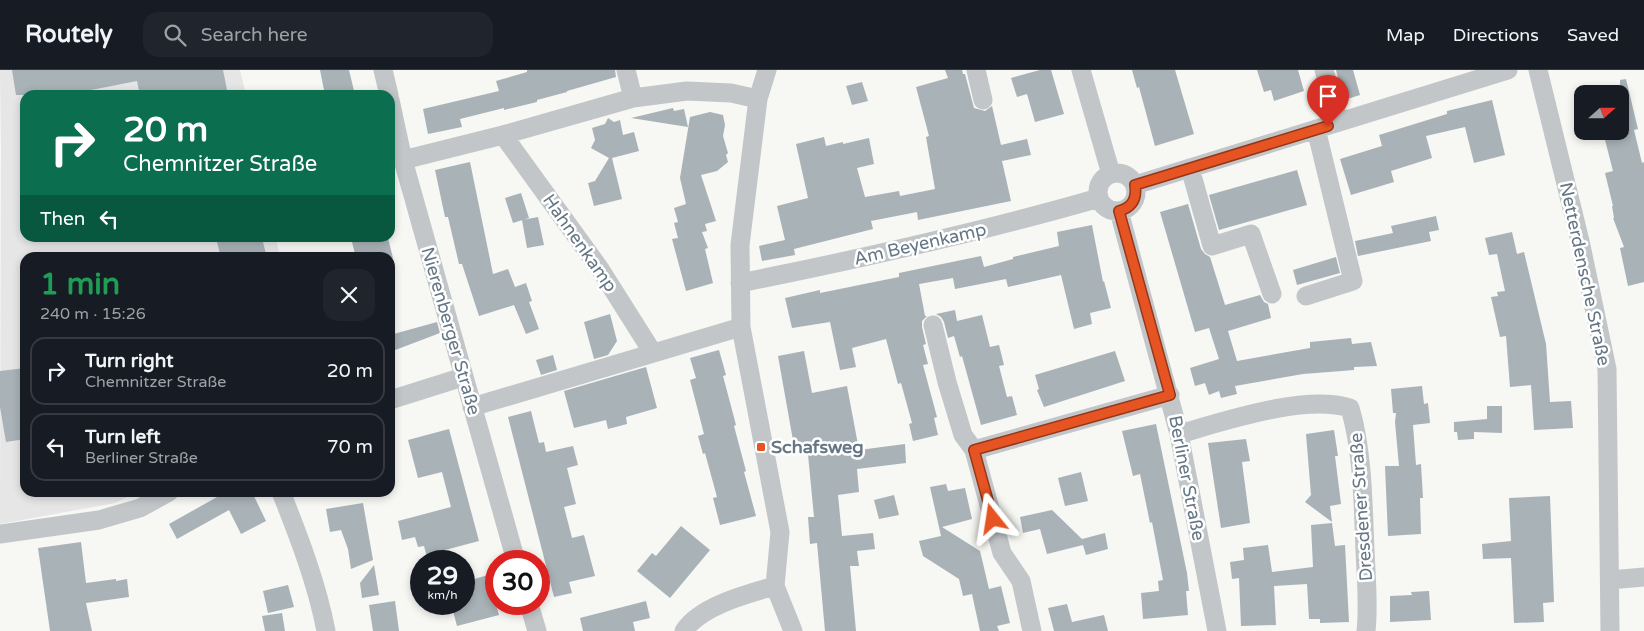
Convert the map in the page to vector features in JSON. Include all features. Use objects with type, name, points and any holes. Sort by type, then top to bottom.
[{"type":"street","points":[[383,70],[388,90]]},
{"type":"street","points":[[626,70],[633,98]]},
{"type":"street","points":[[768,70],[758,99],[740,245],[741,327],[780,532],[775,586],[793,631]]},
{"type":"street","points":[[976,70],[983,100]]},
{"type":"street","points":[[1081,70],[1111,174]]},
{"type":"street","points":[[1324,70],[1339,122]]},
{"type":"street","points":[[1135,185],[1508,70]]},
{"type":"street","name":"Netterdensche Straße","points":[[1538,70],[1580,241],[1606,369],[1610,631]]},
{"type":"street","points":[[403,160],[503,135],[633,98],[687,91],[731,94],[758,99]]},
{"type":"street","name":"Nierenberger Straße","points":[[395,123],[403,160],[513,550]]},
{"type":"street","points":[[1306,296],[1353,280],[1316,129]]},
{"type":"street","name":"Hahnenkamp","points":[[503,135],[600,269],[653,353]]},
{"type":"street","points":[[1190,168],[1212,246],[1251,234],[1272,294]]},
{"type":"street","points":[[1111,174],[1126,175],[1135,185],[1134,201],[1130,206],[1119,211],[1108,209],[1099,198],[1100,184],[1104,178],[1111,174]]},
{"type":"street","name":"Am Beyenkamp","points":[[740,283],[947,238],[1099,198]]},
{"type":"street","name":"Berliner Straße","points":[[1119,211],[1170,395],[1217,631]]},
{"type":"street","points":[[933,324],[947,382],[964,435],[974,450],[1002,553],[1021,581],[1032,631]]},
{"type":"street","points":[[472,407],[741,327]]},
{"type":"street","points":[[395,398],[463,377]]},
{"type":"street","points":[[974,450],[1170,395]]},
{"type":"street","name":"Dresdener Straße","points":[[1179,434],[1253,414],[1289,407],[1337,404],[1350,408],[1357,432],[1368,616],[1366,631]]},
{"type":"street","points":[[0,534],[99,520],[140,508],[160,497]]},
{"type":"street","points":[[283,497],[310,570],[326,631]]},
{"type":"street","points":[[1610,580],[1644,577]]},
{"type":"street","points":[[684,631],[688,624],[721,602],[775,586]]},
{"type":"street","points":[[532,615],[537,631]]},
{"type":"shaded area","points":[[0,70],[240,70],[245,90],[20,90],[20,242],[277,242],[279,252],[20,252],[20,497],[128,497],[115,503],[0,524]]},
{"type":"building","points":[[12,70],[223,70],[227,90],[139,90],[137,81],[91,90],[20,90],[20,95],[16,95]]},
{"type":"building","points":[[320,70],[349,70],[354,90],[324,90]]},
{"type":"building","points":[[527,70],[615,70],[616,77],[537,100],[537,102],[460,119],[462,127],[428,134],[423,109],[499,91],[496,81],[527,72]]},
{"type":"building","points":[[945,70],[962,70],[963,74],[965,74],[974,108],[985,111],[992,106],[1001,145],[1027,139],[1031,155],[1002,161],[1011,201],[918,220],[917,212],[871,221],[873,229],[794,249],[795,255],[762,261],[759,246],[785,240],[777,206],[808,198],[796,144],[824,137],[826,146],[869,138],[874,164],[857,168],[865,197],[899,191],[900,196],[935,189],[926,137],[929,136],[916,87],[948,78]]},
{"type":"building","points":[[1040,70],[1051,70],[1064,114],[1035,122],[1027,94],[1017,97],[1011,78]]},
{"type":"building","points":[[1132,70],[1175,70],[1194,134],[1155,146],[1139,87],[1137,88]]},
{"type":"building","points":[[1257,70],[1298,70],[1304,91],[1274,101],[1271,90],[1264,92]]},
{"type":"building","points":[[1336,70],[1353,70],[1360,95],[1344,100]]},
{"type":"building","points":[[1626,79],[1627,85],[1620,85],[1620,80]]},
{"type":"building","points":[[862,82],[868,101],[852,105],[846,86]]},
{"type":"building","points":[[1629,92],[1638,129],[1634,130],[1642,163],[1644,162],[1644,282],[1628,286],[1620,248],[1624,247],[1613,218],[1613,206],[1605,173],[1613,171],[1605,140],[1629,140]]},
{"type":"building","points":[[1492,100],[1505,155],[1474,163],[1465,127],[1426,136],[1432,158],[1391,171],[1394,182],[1351,195],[1340,159],[1382,146],[1379,135],[1447,114],[1447,111]]},
{"type":"building","points":[[673,108],[674,111],[684,109],[688,127],[631,118]]},
{"type":"building","points":[[710,112],[723,115],[725,125],[723,136],[728,153],[726,155],[728,162],[717,171],[701,175],[716,221],[705,224],[707,231],[702,232],[708,248],[705,249],[713,283],[686,291],[672,239],[678,238],[674,223],[678,222],[674,208],[686,204],[680,178],[690,117]]},
{"type":"building","points":[[608,118],[614,122],[620,120],[623,135],[634,132],[639,151],[612,158],[622,199],[594,206],[588,183],[595,181],[609,158],[591,148],[595,140],[592,128],[605,124]]},
{"type":"building","points":[[470,162],[493,274],[508,269],[515,287],[526,283],[532,301],[529,302],[539,329],[526,334],[514,305],[479,316],[462,264],[459,264],[448,217],[445,217],[435,170]]},
{"type":"building","points":[[1297,170],[1307,205],[1219,230],[1209,195]]},
{"type":"building","points":[[521,193],[529,218],[513,223],[505,198]]},
{"type":"building","points":[[1188,204],[1201,249],[1210,257],[1225,305],[1260,295],[1264,302],[1268,304],[1271,318],[1228,331],[1237,361],[1310,348],[1310,342],[1351,338],[1352,344],[1371,342],[1377,366],[1354,367],[1354,370],[1303,374],[1235,386],[1237,394],[1221,398],[1219,391],[1209,395],[1205,383],[1195,386],[1190,368],[1219,359],[1209,328],[1195,332],[1160,212]]},
{"type":"building","points":[[1436,216],[1439,230],[1429,232],[1431,241],[1358,256],[1355,241],[1393,233],[1391,226]]},
{"type":"building","points":[[538,217],[544,245],[527,248],[522,220]]},
{"type":"building","points":[[1092,225],[1103,282],[1111,308],[1090,313],[1092,324],[1074,329],[1061,275],[1008,287],[1006,279],[955,289],[953,278],[919,284],[925,316],[927,316],[922,321],[922,327],[926,344],[923,345],[928,364],[923,365],[937,417],[934,418],[938,435],[913,441],[909,424],[912,423],[901,383],[898,384],[886,339],[852,348],[856,367],[840,370],[830,322],[792,328],[785,298],[820,290],[820,293],[899,277],[899,273],[981,256],[984,267],[1013,259],[1013,257],[1059,246],[1057,232]]},
{"type":"building","points":[[1512,232],[1517,254],[1524,252],[1546,344],[1550,402],[1571,401],[1573,428],[1534,430],[1531,385],[1510,387],[1506,336],[1500,337],[1491,297],[1498,296],[1497,292],[1505,291],[1497,254],[1489,255],[1485,238]]},
{"type":"building","points":[[217,242],[263,242],[266,252],[220,252]]},
{"type":"building","points":[[352,242],[389,242],[392,252],[354,252]]},
{"type":"building","points":[[1336,257],[1340,273],[1297,285],[1293,270]]},
{"type":"building","points":[[955,310],[957,321],[982,315],[990,347],[999,345],[1004,365],[999,366],[1007,397],[1012,396],[1017,415],[981,425],[962,356],[960,357],[954,336],[948,338],[944,322],[936,314]]},
{"type":"building","points":[[610,314],[617,341],[608,355],[594,359],[584,322]]},
{"type":"building","points":[[437,322],[440,333],[395,350],[395,334]]},
{"type":"building","points":[[719,350],[726,375],[723,376],[736,425],[734,426],[746,471],[744,472],[756,516],[720,525],[713,498],[717,497],[705,453],[703,454],[698,436],[704,434],[690,380],[696,378],[690,358]]},
{"type":"building","points":[[804,351],[812,393],[847,386],[859,450],[905,444],[906,463],[857,469],[859,492],[838,495],[842,536],[873,533],[875,549],[857,551],[859,566],[850,566],[856,631],[825,631],[817,543],[810,544],[808,517],[814,517],[807,444],[794,446],[778,356]]},
{"type":"building","points":[[1115,351],[1125,381],[1044,407],[1037,390],[1039,389],[1035,375]]},
{"type":"building","points":[[553,355],[557,370],[541,375],[536,360]]},
{"type":"building","points":[[646,367],[657,408],[626,417],[627,424],[608,429],[606,420],[574,428],[564,391]]},
{"type":"building","points":[[20,369],[20,440],[6,442],[0,407],[0,371]]},
{"type":"building","points":[[1422,386],[1424,404],[1428,403],[1430,423],[1413,425],[1416,465],[1421,464],[1423,498],[1420,498],[1421,534],[1388,536],[1385,466],[1399,466],[1395,422],[1396,413],[1393,413],[1391,389]]},
{"type":"building","points":[[1487,406],[1502,406],[1502,433],[1474,432],[1474,439],[1458,440],[1457,432],[1454,432],[1454,422],[1487,419]]},
{"type":"building","points":[[531,411],[539,443],[544,442],[546,452],[573,446],[578,465],[567,468],[576,504],[564,507],[572,538],[584,535],[595,576],[569,582],[572,593],[554,597],[550,581],[550,550],[542,550],[508,417]]},
{"type":"building","points":[[1156,424],[1187,573],[1189,591],[1186,591],[1188,615],[1143,619],[1141,593],[1159,591],[1158,581],[1163,580],[1152,522],[1150,523],[1140,474],[1133,476],[1122,431]]},
{"type":"building","points":[[449,429],[479,541],[445,550],[425,550],[424,546],[418,547],[415,537],[402,540],[398,521],[451,507],[442,472],[418,478],[408,440]]},
{"type":"building","points":[[1334,430],[1338,456],[1335,456],[1341,504],[1330,506],[1332,522],[1305,502],[1311,495],[1306,434]]},
{"type":"building","points":[[1246,439],[1250,461],[1242,462],[1250,523],[1221,528],[1208,443]]},
{"type":"building","points":[[1081,472],[1088,501],[1065,506],[1058,478]]},
{"type":"building","points":[[946,484],[948,491],[965,488],[972,519],[942,527],[980,551],[989,589],[1001,586],[1010,623],[997,626],[999,631],[980,631],[972,594],[963,596],[959,579],[923,556],[919,541],[941,536],[930,487]]},
{"type":"building","points":[[894,495],[899,515],[879,519],[874,500]]},
{"type":"building","points":[[1550,496],[1554,602],[1543,603],[1544,622],[1514,623],[1511,558],[1483,559],[1482,544],[1511,541],[1509,498]]},
{"type":"building","points":[[217,497],[254,497],[266,521],[241,534],[229,510],[177,539],[169,524]]},
{"type":"building","points":[[363,503],[373,560],[351,569],[348,549],[341,530],[330,532],[326,509]]},
{"type":"building","points":[[1052,510],[1082,539],[1105,533],[1108,549],[1086,555],[1083,545],[1047,554],[1040,529],[1023,533],[1020,517]]},
{"type":"building","points":[[1332,523],[1335,546],[1345,545],[1349,622],[1320,623],[1320,619],[1309,619],[1307,584],[1274,586],[1276,625],[1241,626],[1239,578],[1232,579],[1230,562],[1244,560],[1243,548],[1268,545],[1272,572],[1313,567],[1311,525]]},
{"type":"building","points":[[681,526],[710,550],[670,598],[637,571],[652,553],[656,556]]},
{"type":"building","points":[[81,542],[86,583],[127,579],[129,597],[86,603],[92,631],[50,631],[38,548]]},
{"type":"building","points":[[374,565],[379,595],[362,598],[360,583]]},
{"type":"building","points":[[485,576],[485,615],[499,615],[457,626],[454,615],[475,615],[475,579]]},
{"type":"building","points":[[288,585],[294,607],[268,613],[263,591]]},
{"type":"building","points":[[1429,591],[1431,620],[1390,622],[1390,596],[1412,595],[1411,592]]},
{"type":"building","points":[[395,601],[399,631],[373,631],[369,605]]},
{"type":"building","points":[[646,601],[650,618],[633,622],[635,631],[583,631],[580,618]]},
{"type":"building","points":[[1067,604],[1072,622],[1104,615],[1108,631],[1054,631],[1048,608]]},
{"type":"building","points":[[282,613],[285,631],[265,631],[262,616]]},
{"type":"place","name":"Schafsweg","points":[[761,447]]},
{"type":"route","points":[[993,519],[974,450],[1170,395],[1160,365],[1119,211],[1124,210],[1134,201],[1135,185],[1328,126]]}]
